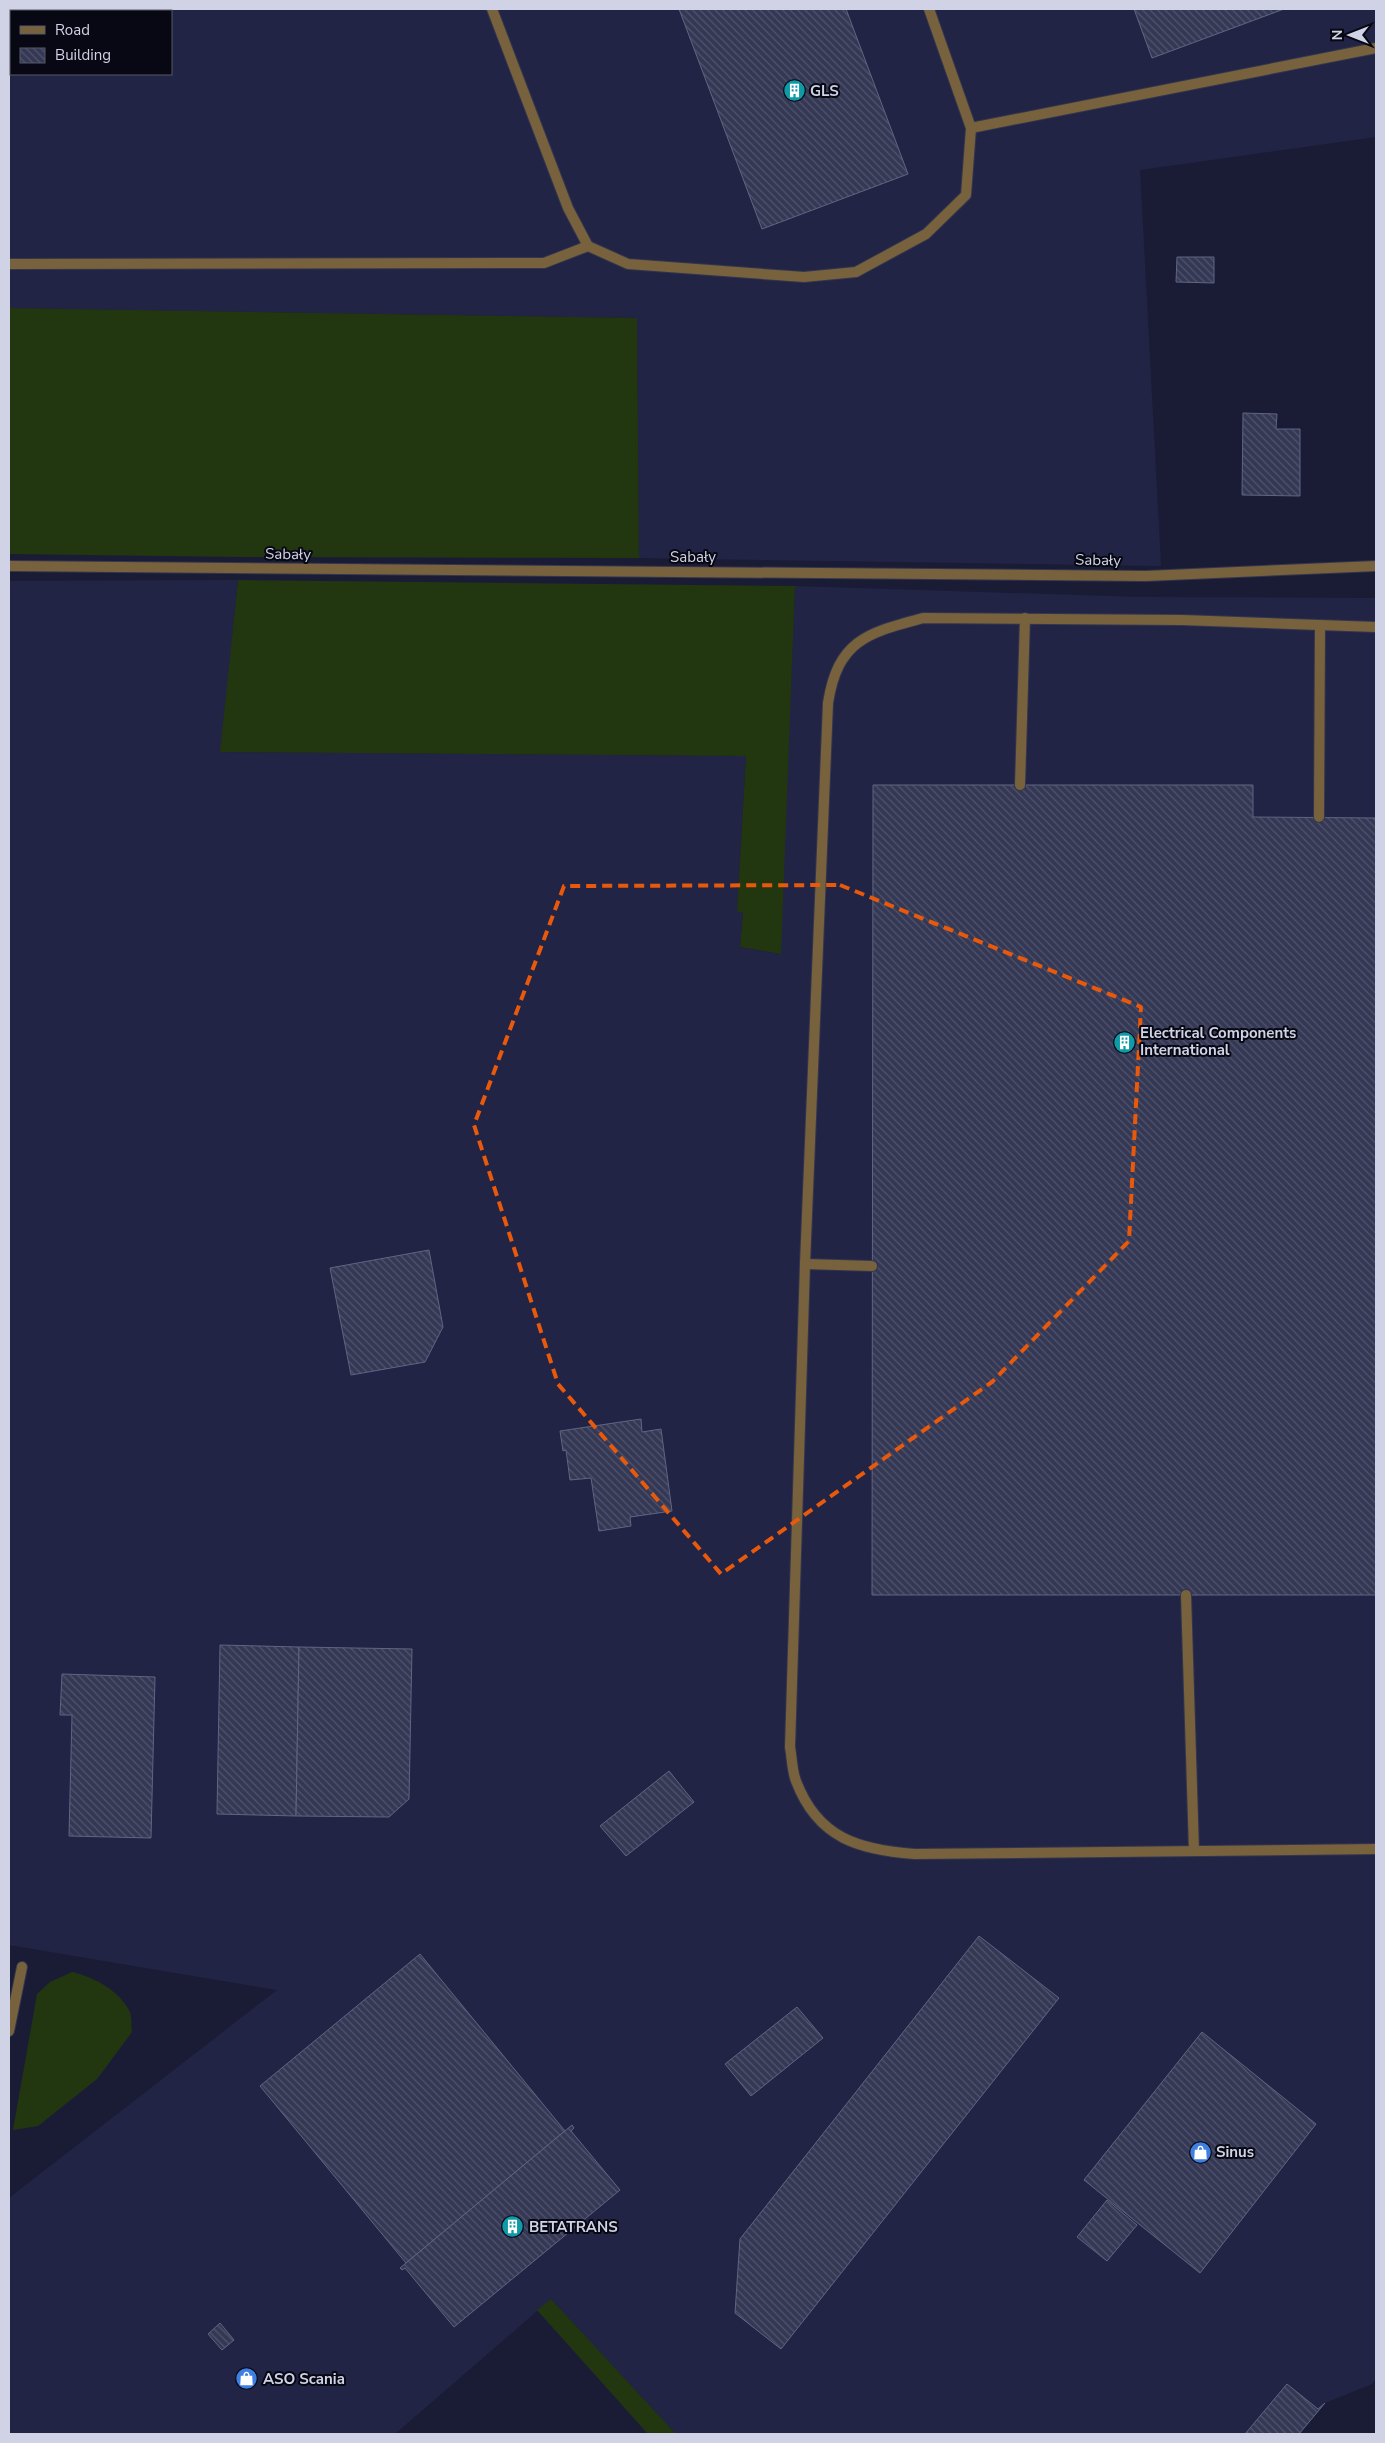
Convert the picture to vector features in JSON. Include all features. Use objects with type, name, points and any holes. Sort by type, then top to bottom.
[{"type":"street","points":[[492,9],[568,208],[588,246],[628,264],[804,277],[856,272],[926,234],[966,195],[971,128],[929,9]]},
{"type":"street","points":[[971,128],[1376,48]]},
{"type":"street","points":[[9,264],[544,263],[588,246]]},
{"type":"street","name":"Sabały","points":[[9,566],[1146,576],[1376,566]]},
{"type":"street","points":[[1376,627],[1025,618],[923,618],[885,628],[853,645],[840,663],[832,680],[828,703],[805,1264],[790,1747],[795,1780],[810,1809],[831,1831],[856,1845],[880,1852],[915,1854],[1376,1849]]},
{"type":"street","points":[[1020,785],[1025,618]]},
{"type":"street","points":[[1318,818],[1320,625]]},
{"type":"street","points":[[805,1264],[872,1266]]},
{"type":"street","points":[[1186,1595],[1194,1851]]},
{"type":"street","points":[[9,2031],[22,1967]]},
{"type":"highlighted area","points":[[840,885],[1141,1007],[1129,1241],[992,1382],[721,1574],[558,1384],[474,1125],[564,886]]},
{"type":"shaded area","points":[[9,9],[1376,9],[1376,137],[1140,170],[1161,566],[639,558],[637,318],[9,308]]},
{"type":"shaded area","points":[[238,580],[221,752],[746,756],[737,911],[743,912],[740,947],[780,954],[795,586],[1139,597],[1376,598],[1376,2378],[1372,2384],[1325,2403],[1299,2434],[676,2434],[551,2299],[395,2434],[9,2434],[9,2198],[277,1990],[9,1945],[9,581]]},
{"type":"green space","points":[[9,308],[637,318],[639,558],[239,557],[9,554]]},
{"type":"green space","points":[[238,580],[795,586],[781,954],[740,947],[743,913],[737,911],[746,756],[220,752]]},
{"type":"green space","points":[[72,1972],[89,1977],[106,1986],[126,2004],[130,2012],[132,2032],[97,2079],[38,2126],[13,2130],[37,1994],[50,1982]]},
{"type":"green space","points":[[551,2299],[676,2434],[648,2434],[537,2310]]},
{"type":"building","name":"GLS","points":[[679,9],[846,9],[908,174],[762,229]]},
{"type":"building","points":[[1134,9],[1284,9],[1152,58]]},
{"type":"building","points":[[1177,257],[1214,257],[1214,283],[1176,282]]},
{"type":"building","points":[[1243,413],[1277,414],[1276,429],[1300,429],[1300,496],[1242,495]]},
{"type":"building","name":"Electrical Components International","points":[[873,785],[1253,785],[1253,817],[1376,818],[1376,1595],[872,1595]]},
{"type":"building","points":[[429,1250],[443,1327],[425,1362],[351,1375],[330,1268]]},
{"type":"building","points":[[641,1419],[642,1432],[661,1429],[672,1511],[630,1517],[631,1526],[599,1531],[591,1478],[570,1480],[566,1450],[563,1451],[560,1431]]},
{"type":"building","points":[[220,1645],[299,1647],[296,1816],[217,1814]]},
{"type":"building","points":[[299,1647],[412,1649],[409,1799],[389,1817],[296,1816]]},
{"type":"building","points":[[62,1674],[155,1677],[151,1838],[69,1836],[72,1715],[60,1715]]},
{"type":"building","points":[[669,1771],[694,1802],[626,1856],[600,1826]]},
{"type":"building","points":[[979,1936],[1059,1998],[781,2349],[735,2313],[740,2239]]},
{"type":"building","points":[[420,1954],[565,2131],[406,2263],[260,2086]]},
{"type":"building","points":[[797,2007],[823,2038],[751,2096],[725,2064]]},
{"type":"building","name":"Sinus","points":[[1202,2032],[1316,2124],[1200,2273],[1084,2180]]},
{"type":"building","name":"BETATRANS","points":[[572,2125],[574,2128],[571,2131],[620,2190],[454,2327],[405,2268],[402,2270],[400,2268]]},
{"type":"building","points":[[1107,2200],[1137,2225],[1107,2261],[1077,2237]]},
{"type":"building","points":[[220,2323],[234,2340],[222,2350],[208,2334]]},
{"type":"building","points":[[1287,2384],[1318,2409],[1325,2403],[1299,2434],[1245,2434]]},
{"type":"place","name":"GLS","points":[[794,91]]},
{"type":"place","name":"Electrical Components International","points":[[1124,1042]]},
{"type":"place","name":"Sinus","points":[[1200,2152]]},
{"type":"place","name":"BETATRANS","points":[[513,2227]]},
{"type":"place","name":"ASO Scania","points":[[247,2379]]}]
